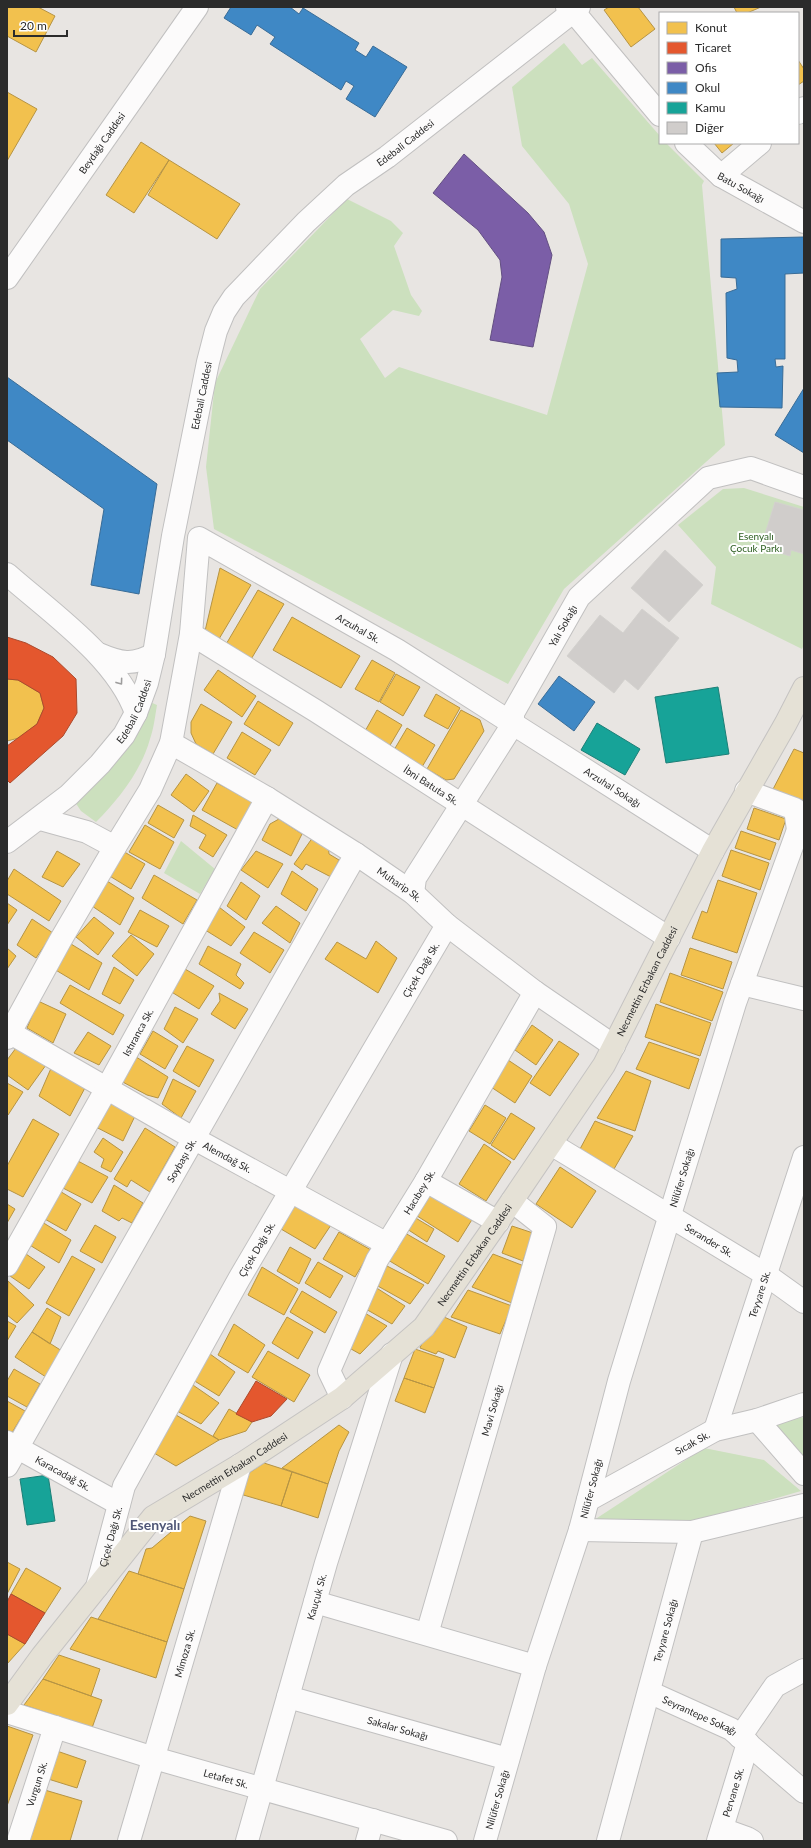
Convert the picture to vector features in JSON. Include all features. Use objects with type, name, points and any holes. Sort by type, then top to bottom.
[{"type":"main road","name":"Necmettin Erbakan Caddesi","points":[[7,1704],[42,1656],[153,1517],[240,1465],[342,1398],[424,1327],[498,1222],[604,1065],[713,851],[786,723],[804,688]]},
{"type":"street","name":"Beydağı Caddesi","points":[[7,278],[197,7]]},
{"type":"street","points":[[573,8],[659,114]]},
{"type":"street","name":"Edebali Caddesi","points":[[7,842],[40,819],[69,795],[100,764],[124,735],[136,713],[147,683],[154,654],[173,536],[208,362],[216,331],[224,312],[234,297],[306,222],[346,185],[387,157],[573,8]]},
{"type":"street","name":"Batu Sokağı","points":[[687,144],[721,176],[804,222]]},
{"type":"street","points":[[721,176],[759,144]]},
{"type":"street","name":"Yalı Sokağı","points":[[413,893],[415,878],[513,724],[513,713],[579,597],[708,478],[750,468],[804,487]]},
{"type":"street","name":"Arzuhal Sk.","points":[[192,634],[200,538],[397,650],[513,724]]},
{"type":"street","points":[[7,574],[99,654],[126,691],[136,713]]},
{"type":"street","points":[[8,1034],[60,941],[150,790],[171,743],[192,634]]},
{"type":"street","name":"İbni Batuta Sk.","points":[[192,634],[669,938]]},
{"type":"street","points":[[99,654],[125,662],[141,662],[154,654]]},
{"type":"street","name":"Arzuhal Sokağı","points":[[513,724],[713,851]]},
{"type":"street","name":"Muharip Sk.","points":[[171,743],[267,798],[356,854],[413,893],[448,925],[535,992],[614,1046]]},
{"type":"street","points":[[746,791],[795,809],[801,832]]},
{"type":"street","name":"Istıranca Sk.","points":[[7,1265],[107,1088],[267,798]]},
{"type":"street","points":[[40,819],[87,832],[115,847]]},
{"type":"street","name":"Nilüfer Sokağı","points":[[485,1841],[536,1666],[580,1530],[619,1381],[669,1216],[742,984],[801,832]]},
{"type":"street","name":"Soybaşı Sk.","points":[[7,1466],[12,1444],[193,1138],[356,854]]},
{"type":"street","name":"Çiçek Dağı Sk.","points":[[97,1587],[124,1486],[239,1279],[448,925]]},
{"type":"street","points":[[742,984],[804,999]]},
{"type":"street","name":"Hacıbey Sk.","points":[[342,1398],[329,1371],[377,1260],[426,1181],[535,992]]},
{"type":"street","name":"Alemdağ Sk.","points":[[8,1034],[386,1244]]},
{"type":"street","name":"Serander Sk.","points":[[551,1144],[765,1274],[804,1302]]},
{"type":"street","name":"Teyyare Sk.","points":[[715,1430],[804,1157]]},
{"type":"street","points":[[426,1181],[498,1222]]},
{"type":"street","name":"Mavi Sokağı","points":[[427,1634],[546,1227],[512,1201]]},
{"type":"street","name":"Kauçuk Sk.","points":[[247,1841],[315,1602],[392,1354]]},
{"type":"street","name":"Sıcak Sk.","points":[[588,1500],[715,1430],[757,1420],[804,1404]]},
{"type":"street","points":[[757,1420],[804,1474]]},
{"type":"street","name":"Karacadağ Sk.","points":[[12,1444],[119,1504]]},
{"type":"street","name":"Mimoza Sk.","points":[[129,1841],[240,1465]]},
{"type":"street","points":[[692,1532],[804,1505]]},
{"type":"street","name":"Nilüfer Sokağı","points":[[580,1530],[692,1532]]},
{"type":"street","name":"Teyyare Sokağı","points":[[608,1841],[692,1532]]},
{"type":"street","points":[[315,1602],[536,1666]]},
{"type":"street","name":"Pervane Sk.","points":[[720,1835],[744,1740],[775,1686],[804,1670]]},
{"type":"street","name":"Seyrantepe Sokağı","points":[[649,1692],[731,1729],[804,1792]]},
{"type":"street","name":"Sakalar Sokağı","points":[[288,1697],[508,1759]]},
{"type":"street","name":"Letafet Sk.","points":[[7,1712],[154,1758],[446,1841]]},
{"type":"street","name":"Vurgun Sk.","points":[[18,1841],[55,1727]]},
{"type":"street","points":[[367,1841],[373,1820]]},
{"type":"street","points":[[720,1835],[747,1838],[752,1841]]},
{"type":"green space","points":[[564,43],[582,65],[592,58],[659,135],[659,144],[667,144],[704,181],[702,185],[725,445],[564,589],[508,684],[214,529],[206,467],[215,383],[260,289],[347,199],[391,221],[403,233],[394,246],[411,295],[422,311],[419,316],[393,310],[360,339],[385,378],[399,367],[547,415],[588,264],[569,204],[522,146],[512,87]]},
{"type":"green space","name":"Esenyalı Çocuk Parkı","points":[[744,488],[804,507],[804,645],[802,649],[711,604],[716,567],[678,525],[723,489]]},
{"type":"green space","points":[[150,702],[157,705],[146,751],[135,773],[121,794],[96,822],[81,811],[75,802]]},
{"type":"green space","points":[[181,841],[215,869],[200,894],[164,873]]},
{"type":"green space","points":[[804,1417],[804,1459],[770,1424]]},
{"type":"green space","points":[[704,1448],[764,1460],[801,1491],[689,1523],[594,1520]]},
{"type":"building: Konut","points":[[7,7],[38,7],[55,16],[36,52],[7,36]]},
{"type":"building: Konut","points":[[609,7],[638,7],[655,29],[631,47],[604,10]]},
{"type":"building: Konut","points":[[734,7],[761,7],[749,12],[736,12]]},
{"type":"building: Konut","points":[[799,62],[804,69],[804,81],[799,84]]},
{"type":"building: Konut","points":[[7,92],[37,109],[7,161]]},
{"type":"building: Konut","points":[[141,142],[169,160],[134,213],[106,195]]},
{"type":"building: Konut","points":[[715,144],[733,144],[722,153]]},
{"type":"building: Konut","points":[[169,160],[240,204],[217,239],[148,195]]},
{"type":"building: Konut","points":[[220,568],[251,585],[219,639],[205,631]]},
{"type":"building: Konut","points":[[258,590],[284,604],[250,661],[225,646]]},
{"type":"building: Konut","points":[[292,617],[360,656],[341,688],[273,650]]},
{"type":"building: Konut","points":[[372,660],[395,673],[379,702],[355,689]]},
{"type":"building: Konut","points":[[218,670],[256,696],[242,717],[204,690]]},
{"type":"building: Konut","points":[[396,674],[420,687],[403,716],[380,702]]},
{"type":"building: Konut","points":[[7,679],[18,680],[40,693],[44,708],[37,724],[19,738],[7,741]]},
{"type":"building: Konut","points":[[436,694],[460,708],[448,729],[424,716]]},
{"type":"building: Konut","points":[[258,701],[293,723],[279,746],[244,724]]},
{"type":"building: Konut","points":[[201,704],[232,722],[213,754],[196,744],[191,733],[191,722]]},
{"type":"building: Konut","points":[[377,710],[402,725],[389,747],[364,733]]},
{"type":"building: Konut","points":[[461,710],[480,720],[484,731],[454,779],[446,780],[427,769]]},
{"type":"building: Konut","points":[[407,728],[435,745],[422,767],[394,750]]},
{"type":"building: Konut","points":[[242,732],[271,750],[255,775],[227,758]]},
{"type":"building: Konut","points":[[794,749],[804,753],[804,805],[771,793]]},
{"type":"building: Konut","points":[[186,774],[209,791],[194,812],[171,795]]},
{"type":"building: Konut","points":[[217,783],[253,802],[238,830],[202,810]]},
{"type":"building: Konut","points":[[158,805],[184,820],[174,838],[148,823]]},
{"type":"building: Konut","points":[[754,808],[786,819],[779,840],[747,829]]},
{"type":"building: Konut","points":[[193,815],[227,835],[213,857],[199,848],[206,835],[190,826]]},
{"type":"building: Konut","points":[[279,819],[302,834],[291,856],[262,840],[270,824]]},
{"type":"building: Konut","points":[[145,825],[174,842],[160,869],[129,852]]},
{"type":"building: Konut","points":[[741,831],[776,843],[770,860],[735,848]]},
{"type":"building: Konut","points":[[313,837],[328,844],[329,854],[339,860],[331,877],[306,864],[302,870],[294,864]]},
{"type":"building: Konut","points":[[121,850],[145,864],[131,889],[108,875]]},
{"type":"building: Konut","points":[[731,850],[769,863],[760,890],[722,876]]},
{"type":"building: Konut","points":[[57,851],[80,864],[63,887],[42,877]]},
{"type":"building: Konut","points":[[256,851],[283,864],[268,888],[241,870]]},
{"type":"building: Konut","points":[[14,869],[61,901],[49,921],[7,894],[7,881]]},
{"type":"building: Konut","points":[[292,871],[318,889],[306,911],[281,894]]},
{"type":"building: Konut","points":[[154,875],[197,900],[183,924],[142,898]]},
{"type":"building: Konut","points":[[718,880],[757,893],[737,953],[692,938],[702,911],[707,913]]},
{"type":"building: Konut","points":[[107,881],[134,898],[120,925],[92,906]]},
{"type":"building: Konut","points":[[241,882],[260,896],[246,920],[227,906]]},
{"type":"building: Konut","points":[[7,903],[17,910],[7,925]]},
{"type":"building: Konut","points":[[215,904],[245,927],[231,946],[202,928]]},
{"type":"building: Konut","points":[[276,906],[300,923],[290,943],[262,923]]},
{"type":"building: Konut","points":[[140,910],[169,926],[157,947],[128,932]]},
{"type":"building: Konut","points":[[94,917],[114,933],[98,955],[76,937]]},
{"type":"building: Konut","points":[[32,919],[53,933],[36,958],[17,945]]},
{"type":"building: Konut","points":[[254,932],[284,950],[270,973],[240,953]]},
{"type":"building: Konut","points":[[131,935],[154,954],[137,976],[112,956]]},
{"type":"building: Konut","points":[[376,941],[397,958],[378,993],[325,959],[337,942],[366,959]]},
{"type":"building: Konut","points":[[71,944],[102,963],[89,990],[54,969]]},
{"type":"building: Konut","points":[[208,946],[241,964],[236,975],[244,983],[240,989],[199,964]]},
{"type":"building: Konut","points":[[7,948],[16,956],[7,969]]},
{"type":"building: Konut","points":[[690,948],[732,962],[723,989],[681,975]]},
{"type":"building: Konut","points":[[114,967],[134,980],[120,1004],[102,994]]},
{"type":"building: Konut","points":[[185,969],[214,986],[199,1009],[170,991]]},
{"type":"building: Konut","points":[[670,973],[723,992],[712,1021],[660,1002]]},
{"type":"building: Konut","points":[[70,985],[124,1015],[113,1035],[60,1003]]},
{"type":"building: Konut","points":[[219,993],[248,1009],[235,1029],[211,1014],[220,1001]]},
{"type":"building: Konut","points":[[38,1001],[66,1014],[53,1043],[27,1028]]},
{"type":"building: Konut","points":[[656,1004],[711,1023],[700,1056],[645,1037]]},
{"type":"building: Konut","points":[[175,1007],[198,1019],[183,1043],[164,1029]]},
{"type":"building: Konut","points":[[532,1025],[553,1040],[536,1065],[515,1050]]},
{"type":"building: Konut","points":[[153,1031],[178,1046],[165,1069],[140,1054]]},
{"type":"building: Konut","points":[[88,1032],[111,1046],[99,1065],[74,1053]]},
{"type":"building: Konut","points":[[559,1041],[579,1054],[550,1096],[530,1083]]},
{"type":"building: Konut","points":[[649,1042],[699,1059],[689,1089],[636,1069]]},
{"type":"building: Konut","points":[[187,1046],[214,1060],[199,1087],[173,1071]]},
{"type":"building: Konut","points":[[16,1048],[46,1065],[28,1090],[7,1075],[7,1060]]},
{"type":"building: Konut","points":[[133,1055],[168,1077],[158,1098],[147,1095],[119,1080]]},
{"type":"building: Konut","points":[[508,1060],[532,1076],[515,1103],[491,1087]]},
{"type":"building: Konut","points":[[52,1066],[86,1086],[70,1116],[39,1096]]},
{"type":"building: Konut","points":[[626,1071],[651,1081],[635,1131],[597,1118]]},
{"type":"building: Konut","points":[[173,1079],[196,1091],[181,1118],[162,1104]]},
{"type":"building: Konut","points":[[7,1083],[23,1092],[8,1115],[7,1115]]},
{"type":"building: Konut","points":[[108,1099],[135,1116],[123,1141],[92,1125]]},
{"type":"building: Konut","points":[[485,1105],[506,1118],[490,1144],[469,1131]]},
{"type":"building: Konut","points":[[511,1113],[535,1128],[514,1160],[491,1145]]},
{"type":"building: Konut","points":[[33,1119],[59,1134],[23,1197],[7,1189],[7,1166]]},
{"type":"building: Konut","points":[[595,1121],[633,1136],[614,1169],[580,1149]]},
{"type":"building: Konut","points":[[145,1128],[175,1147],[150,1192],[131,1180],[127,1187],[114,1179]]},
{"type":"building: Konut","points":[[103,1138],[123,1152],[111,1172],[101,1167],[104,1159],[94,1152]]},
{"type":"building: Konut","points":[[484,1144],[511,1162],[486,1201],[459,1184]]},
{"type":"building: Konut","points":[[76,1160],[108,1177],[92,1203],[61,1187]]},
{"type":"building: Konut","points":[[560,1167],[596,1191],[572,1228],[536,1204]]},
{"type":"building: Konut","points":[[114,1185],[143,1203],[132,1223],[122,1218],[119,1221],[102,1211]]},
{"type":"building: Konut","points":[[58,1190],[81,1204],[66,1231],[43,1218]]},
{"type":"building: Konut","points":[[435,1193],[473,1218],[458,1242],[414,1214],[425,1197]]},
{"type":"building: Konut","points":[[295,1203],[331,1225],[315,1249],[281,1229]]},
{"type":"building: Konut","points":[[7,1204],[15,1209],[7,1223]]},
{"type":"building: Konut","points":[[414,1217],[434,1229],[427,1242],[407,1229]]},
{"type":"building: Konut","points":[[42,1222],[71,1240],[59,1263],[28,1244]]},
{"type":"building: Konut","points":[[95,1225],[116,1237],[102,1263],[80,1251]]},
{"type":"building: Konut","points":[[512,1226],[533,1233],[523,1261],[502,1253]]},
{"type":"building: Konut","points":[[339,1232],[371,1250],[355,1277],[323,1259]]},
{"type":"building: Konut","points":[[405,1233],[445,1256],[428,1284],[388,1260]]},
{"type":"building: Konut","points":[[290,1247],[311,1259],[299,1284],[277,1271]]},
{"type":"building: Konut","points":[[26,1254],[45,1267],[29,1289],[10,1276]]},
{"type":"building: Konut","points":[[493,1254],[524,1266],[512,1303],[472,1287]]},
{"type":"building: Konut","points":[[72,1256],[95,1269],[69,1316],[46,1303]]},
{"type":"building: Konut","points":[[318,1262],[343,1276],[330,1298],[305,1283]]},
{"type":"building: Konut","points":[[387,1266],[424,1285],[410,1304],[376,1285]]},
{"type":"building: Konut","points":[[262,1267],[298,1289],[284,1315],[248,1295]]},
{"type":"building: Konut","points":[[8,1281],[34,1305],[17,1323],[7,1315]]},
{"type":"building: Konut","points":[[375,1287],[405,1306],[392,1324],[364,1308]]},
{"type":"building: Konut","points":[[468,1290],[512,1306],[500,1334],[451,1317]]},
{"type":"building: Konut","points":[[302,1291],[337,1312],[325,1333],[290,1312]]},
{"type":"building: Konut","points":[[47,1308],[61,1317],[50,1344],[32,1332]]},
{"type":"building: Konut","points":[[363,1312],[387,1326],[360,1354],[344,1345]]},
{"type":"building: Konut","points":[[287,1317],[313,1332],[298,1359],[272,1343]]},
{"type":"building: Konut","points":[[444,1317],[467,1327],[455,1358],[438,1351],[436,1354],[420,1348],[422,1343],[434,1333]]},
{"type":"building: Konut","points":[[7,1321],[16,1326],[7,1341]]},
{"type":"building: Konut","points":[[234,1324],[265,1345],[248,1373],[218,1355]]},
{"type":"building: Konut","points":[[32,1332],[62,1351],[46,1377],[15,1357]]},
{"type":"building: Konut","points":[[415,1349],[444,1359],[434,1388],[404,1378]]},
{"type":"building: Konut","points":[[268,1351],[310,1375],[294,1402],[252,1377]]},
{"type":"building: Konut","points":[[210,1354],[235,1372],[219,1396],[193,1380]]},
{"type":"building: Konut","points":[[14,1369],[40,1384],[27,1407],[7,1396],[7,1381]]},
{"type":"building: Konut","points":[[404,1378],[434,1388],[425,1413],[395,1401]]},
{"type":"building: Konut","points":[[190,1383],[219,1403],[201,1424],[177,1411]]},
{"type":"building: Konut","points":[[7,1401],[25,1411],[10,1436],[7,1435]]},
{"type":"building: Konut","points":[[229,1409],[252,1422],[246,1431],[219,1440],[213,1436]]},
{"type":"building: Konut","points":[[176,1415],[219,1440],[176,1466],[154,1453]]},
{"type":"building: Konut","points":[[339,1425],[349,1432],[339,1451],[328,1484],[282,1468]]},
{"type":"building: Konut","points":[[264,1463],[292,1472],[281,1506],[240,1494],[246,1475]]},
{"type":"building: Konut","points":[[292,1472],[328,1484],[318,1518],[281,1506]]},
{"type":"building: Konut","points":[[190,1516],[206,1521],[184,1589],[138,1574],[146,1549],[152,1548]]},
{"type":"building: Konut","points":[[7,1562],[20,1569],[7,1594]]},
{"type":"building: Konut","points":[[26,1568],[61,1588],[45,1613],[11,1594]]},
{"type":"building: Konut","points":[[129,1571],[184,1589],[167,1642],[98,1619]]},
{"type":"building: Konut","points":[[91,1617],[167,1642],[156,1678],[70,1649]]},
{"type":"building: Konut","points":[[7,1634],[25,1644],[7,1664]]},
{"type":"building: Konut","points":[[59,1655],[100,1669],[91,1696],[43,1679]]},
{"type":"building: Konut","points":[[43,1679],[102,1700],[92,1728],[24,1705]]},
{"type":"building: Konut","points":[[7,1726],[33,1735],[7,1806]]},
{"type":"building: Konut","points":[[54,1750],[86,1761],[77,1788],[45,1778]]},
{"type":"building: Konut","points":[[38,1788],[82,1801],[70,1841],[33,1841],[23,1838]]},
{"type":"building: Ticaret","points":[[7,637],[26,643],[53,657],[76,679],[77,713],[63,736],[10,783],[7,780],[7,746],[37,724],[44,708],[40,693],[18,680],[7,679]]},
{"type":"building: Ticaret","points":[[256,1381],[287,1399],[271,1416],[252,1422],[236,1414]]},
{"type":"building: Ticaret","points":[[11,1594],[45,1613],[25,1644],[7,1634],[7,1602]]},
{"type":"building: Ofis","points":[[464,154],[528,213],[544,232],[552,255],[533,347],[490,340],[502,277],[500,260],[478,230],[433,193]]},
{"type":"building: Okul","points":[[231,7],[290,7],[299,14],[303,8],[359,43],[355,50],[366,57],[373,46],[407,67],[375,117],[346,99],[354,86],[346,81],[341,90],[270,44],[275,37],[257,25],[251,35],[224,18]]},
{"type":"building: Okul","points":[[804,237],[804,273],[785,274],[785,359],[775,359],[776,367],[783,366],[782,408],[720,407],[717,373],[738,372],[737,360],[727,358],[726,293],[737,289],[736,278],[721,277],[721,239]]},
{"type":"building: Okul","points":[[7,377],[157,484],[139,594],[91,585],[104,509],[7,440]]},
{"type":"building: Okul","points":[[804,388],[804,453],[775,435]]},
{"type":"building: Okul","points":[[559,676],[595,702],[574,731],[538,704]]},
{"type":"building: Kamu","points":[[718,687],[729,754],[666,763],[655,697]]},
{"type":"building: Kamu","points":[[597,723],[640,749],[625,775],[581,750]]},
{"type":"building: Kamu","points":[[48,1475],[55,1521],[27,1525],[20,1479]]},
{"type":"building: Diğer","points":[[775,502],[804,510],[804,554],[791,550],[790,556],[761,547]]},
{"type":"building: Diğer","points":[[665,550],[703,585],[669,622],[631,588]]},
{"type":"building: Diğer","points":[[642,609],[679,638],[638,690],[625,679],[614,693],[567,656],[600,615],[623,633]]},
{"type":"district","name":"Esenyalı","points":[[155,1524]]}]
